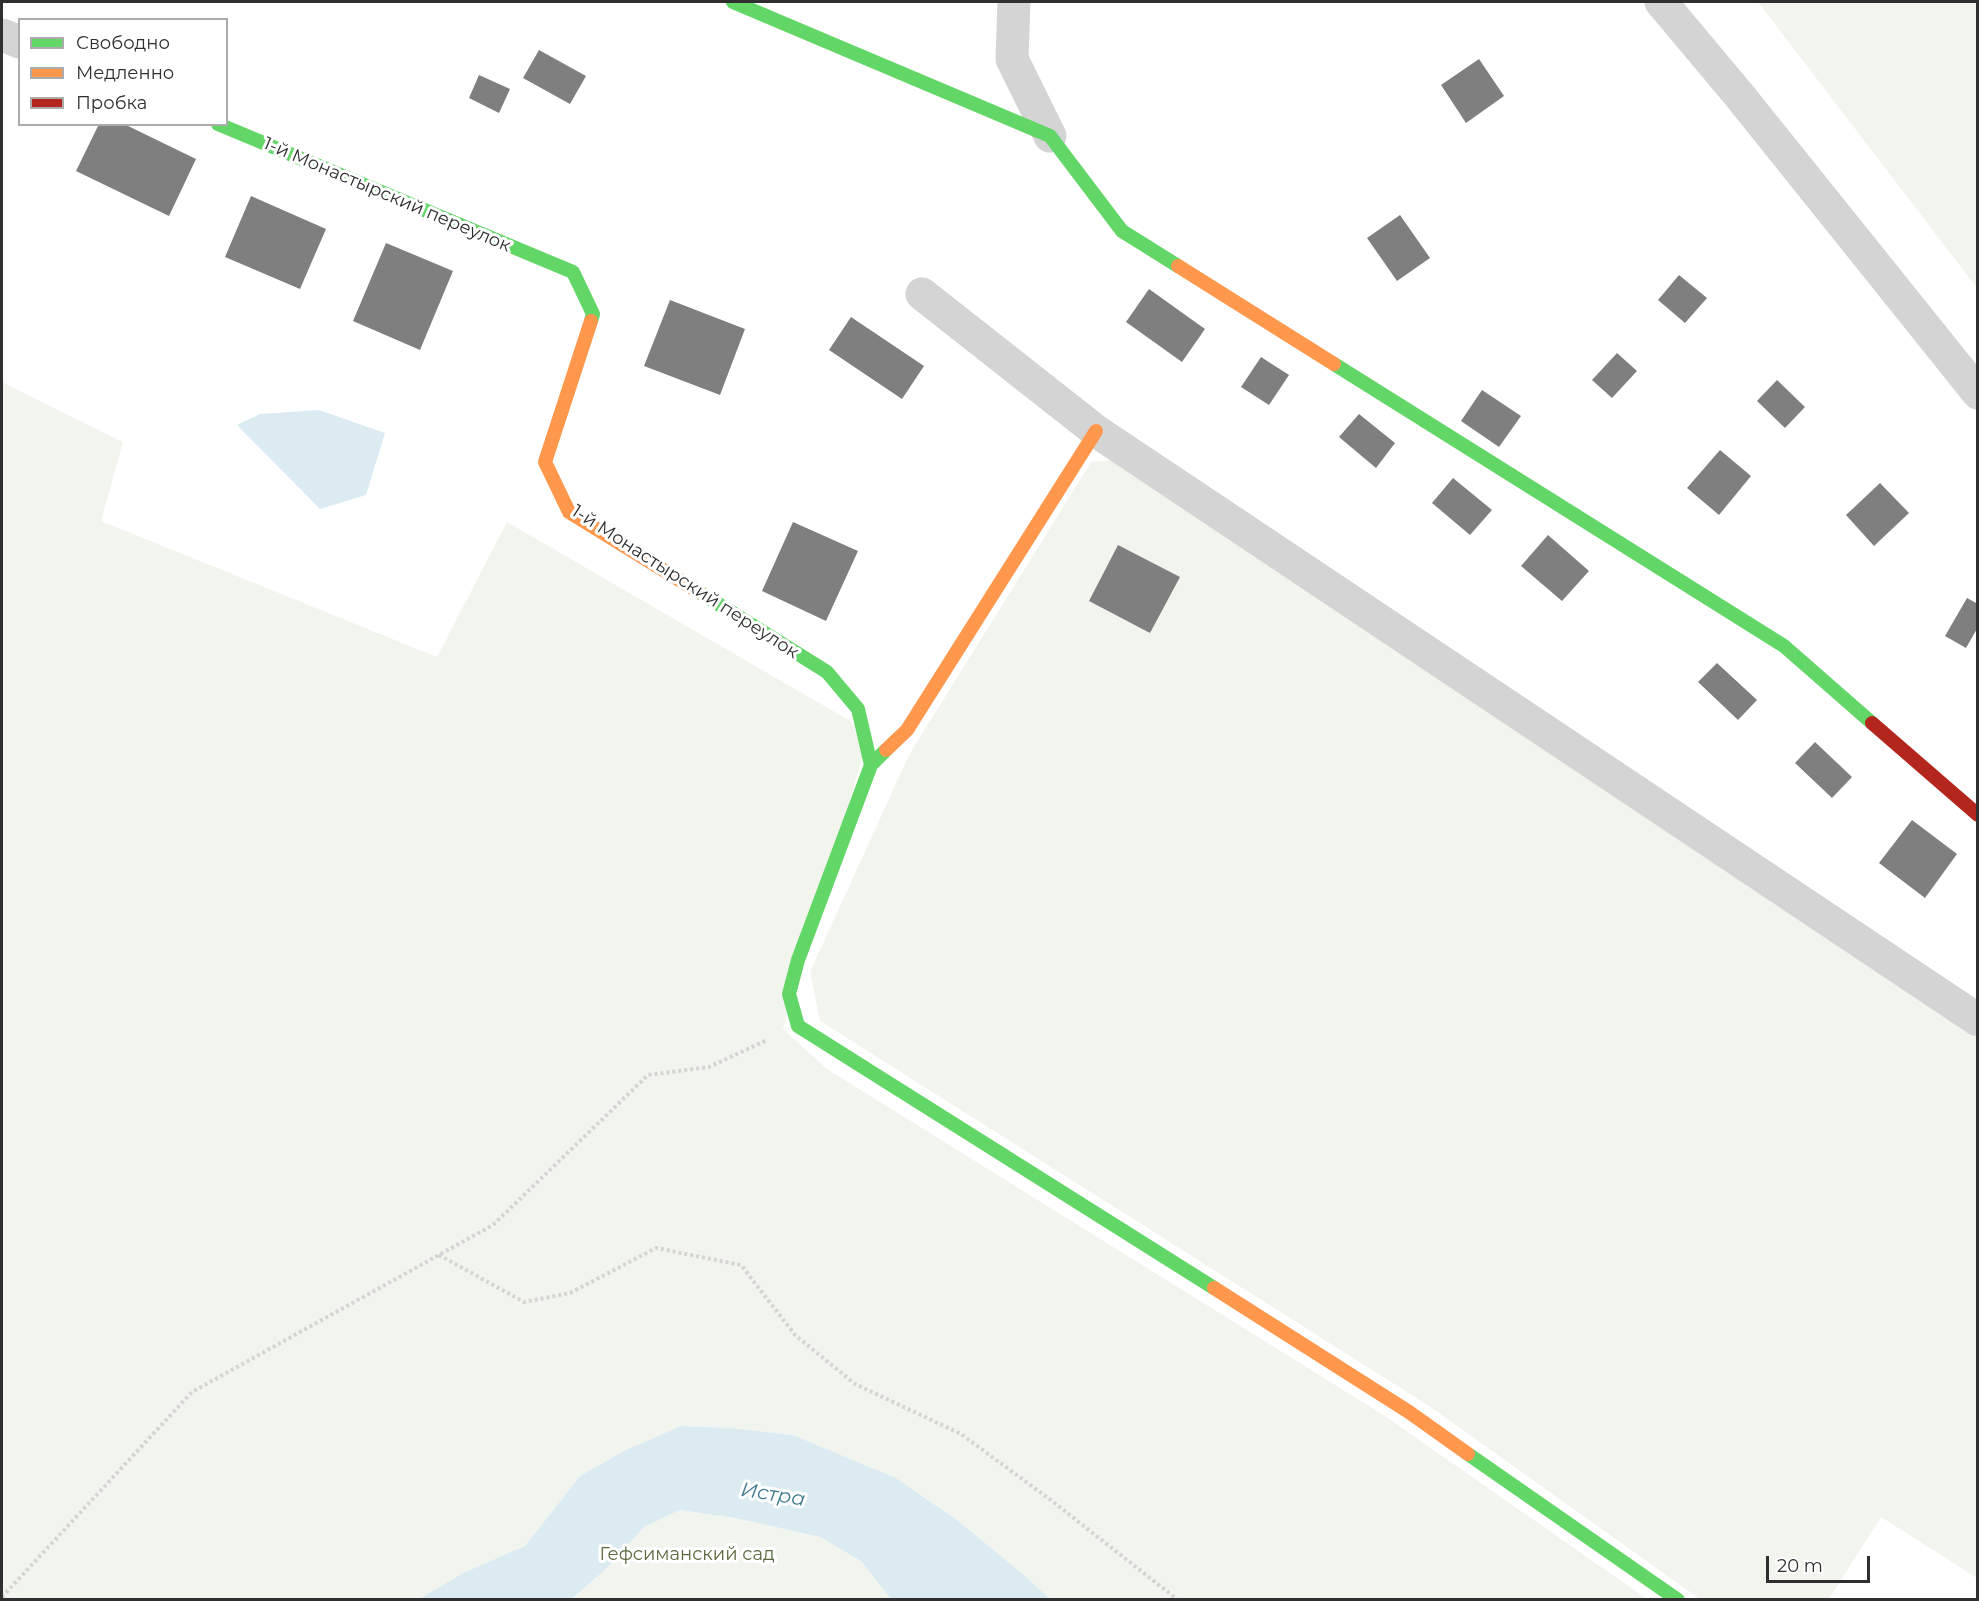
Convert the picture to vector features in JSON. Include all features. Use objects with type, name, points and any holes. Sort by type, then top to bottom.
[{"type":"street","points":[[733,2],[1050,136]]},
{"type":"street","points":[[1014,2],[1012,59],[1050,136],[1122,231],[1784,646],[1977,815]]},
{"type":"street","points":[[1661,2],[1739,95],[1977,393]]},
{"type":"street","points":[[2,35],[18,41]]},
{"type":"street","name":"1-й Монастырский переулок","points":[[223,126],[573,272],[593,314],[545,462],[569,512],[827,672],[858,709],[871,765]]},
{"type":"street","points":[[922,294],[1096,431],[1977,1020]]},
{"type":"street","points":[[1096,431],[907,730],[871,765],[798,960],[789,994],[798,1026],[1409,1412],[1678,1599]]},
{"type":"path","points":[[2,1597],[192,1392],[493,1225],[648,1075],[709,1067],[798,1026]]},
{"type":"path","points":[[439,1255],[524,1302],[570,1293],[657,1248],[741,1265],[795,1335],[855,1384],[961,1434],[1179,1599]]},
{"type":"green space","points":[[1758,2],[1977,2],[1977,288]]},
{"type":"green space","points":[[2,382],[123,442],[101,521],[437,657],[507,522],[852,722],[863,755],[783,1029],[827,1069],[1382,1414],[1647,1599],[1050,1599],[957,1520],[896,1478],[793,1435],[732,1428],[681,1426],[624,1451],[580,1476],[525,1546],[463,1573],[419,1599],[2,1599]]},
{"type":"green space","points":[[1113,460],[1977,1038],[1977,1578],[1881,1517],[1829,1599],[1700,1599],[1429,1406],[820,1021],[810,972],[909,755],[1091,462]]},
{"type":"green space","name":"Гефсиманский сад","points":[[680,1510],[735,1518],[820,1537],[861,1561],[891,1599],[572,1600],[606,1569],[644,1527]]},
{"type":"water","points":[[319,410],[385,433],[366,495],[320,509],[237,425],[260,414]]},
{"type":"water","name":"Истра","points":[[681,1426],[732,1428],[793,1435],[896,1478],[957,1520],[1050,1599],[891,1599],[861,1561],[820,1537],[735,1518],[680,1510],[644,1527],[606,1569],[572,1599],[419,1599],[463,1573],[525,1546],[580,1476],[624,1451]]},
{"type":"building","points":[[539,50],[586,76],[570,104],[523,78]]},
{"type":"building","points":[[1479,59],[1504,96],[1466,123],[1441,85]]},
{"type":"building","points":[[479,75],[510,89],[499,113],[469,98]]},
{"type":"building","points":[[98,126],[128,126],[196,159],[169,216],[76,171]]},
{"type":"building","points":[[251,196],[326,229],[300,289],[225,257]]},
{"type":"building","points":[[1400,215],[1430,258],[1397,281],[1367,238]]},
{"type":"building","points":[[386,243],[453,271],[420,350],[353,321]]},
{"type":"building","points":[[1679,275],[1707,298],[1685,323],[1658,300]]},
{"type":"building","points":[[1149,289],[1205,329],[1182,362],[1126,322]]},
{"type":"building","points":[[670,300],[745,329],[720,395],[644,366]]},
{"type":"building","points":[[851,317],[924,366],[902,399],[829,350]]},
{"type":"building","points":[[1617,353],[1637,371],[1612,398],[1592,380]]},
{"type":"building","points":[[1261,357],[1289,375],[1269,405],[1241,387]]},
{"type":"building","points":[[1777,380],[1805,407],[1785,428],[1757,401]]},
{"type":"building","points":[[1482,390],[1521,416],[1499,447],[1461,421]]},
{"type":"building","points":[[1359,414],[1395,443],[1376,468],[1339,437]]},
{"type":"building","points":[[1720,450],[1751,476],[1719,515],[1687,488]]},
{"type":"building","points":[[1453,478],[1492,510],[1470,535],[1432,503]]},
{"type":"building","points":[[1880,483],[1909,513],[1874,546],[1846,515]]},
{"type":"building","points":[[793,522],[858,551],[826,621],[762,591]]},
{"type":"building","points":[[1548,535],[1589,571],[1562,601],[1521,566]]},
{"type":"building","points":[[1118,545],[1180,577],[1150,633],[1089,601]]},
{"type":"building","points":[[1967,598],[1978,604],[1978,627],[1966,648],[1945,636]]},
{"type":"building","points":[[1717,663],[1757,700],[1738,720],[1698,682]]},
{"type":"building","points":[[1815,742],[1852,777],[1832,798],[1795,763]]},
{"type":"building","points":[[1912,820],[1957,854],[1925,898],[1879,863]]},
{"type":"traffic: fast","points":[[733,2],[1050,136],[1122,231],[1178,266]]},
{"type":"traffic: fast","points":[[223,126],[573,272],[593,314],[591,321]]},
{"type":"traffic: fast","points":[[1334,364],[1784,646],[1872,723]]},
{"type":"traffic: fast","points":[[699,592],[827,672],[858,709],[871,765]]},
{"type":"traffic: fast","points":[[886,750],[871,765],[798,960],[789,994],[798,1026],[1214,1288]]},
{"type":"traffic: fast","points":[[1468,1454],[1678,1600]]},
{"type":"traffic: slow","points":[[1178,266],[1334,364]]},
{"type":"traffic: slow","points":[[591,321],[545,462],[569,512],[699,592]]},
{"type":"traffic: slow","points":[[886,750],[907,730],[1096,431]]},
{"type":"traffic: slow","points":[[1214,1288],[1409,1412],[1468,1454]]},
{"type":"traffic: jam","points":[[1872,723],[1978,815]]}]
